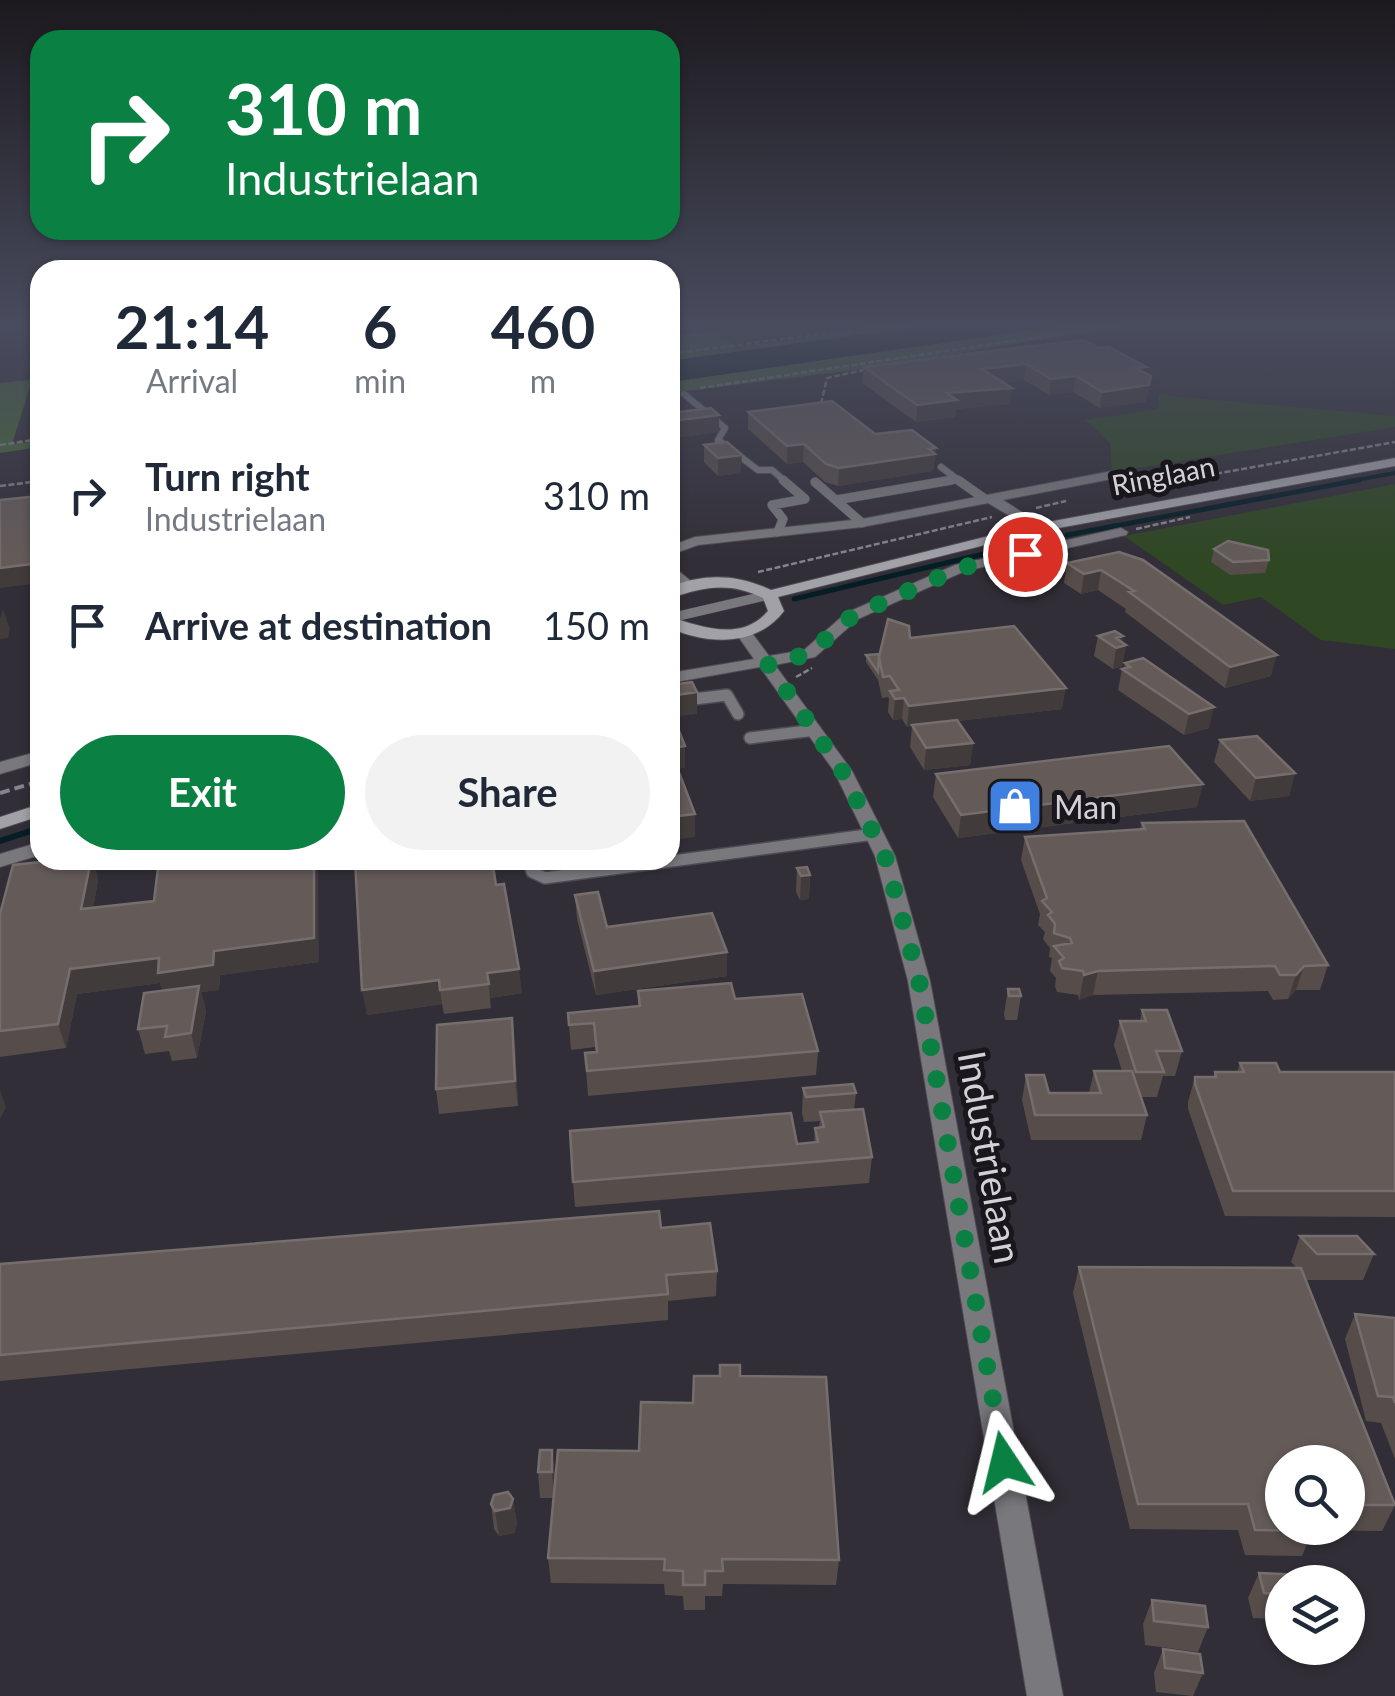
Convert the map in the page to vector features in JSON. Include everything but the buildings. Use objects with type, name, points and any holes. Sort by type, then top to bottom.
[{"type":"main road","name":"Ringlaan","points":[[769,595],[1037,528],[1395,462]]},
{"type":"main road","points":[[680,588],[730,582],[769,595],[776,611],[772,618],[743,632],[702,634],[680,624]]},
{"type":"main road","points":[[0,823],[30,813]]},
{"type":"street","points":[[680,547],[695,541],[862,523],[1116,474]]},
{"type":"street","points":[[988,499],[1037,528]]},
{"type":"street","points":[[680,677],[809,654],[852,616],[960,568],[1121,532]]},
{"type":"street","points":[[680,578],[687,585]]},
{"type":"street","name":"Industrielaan","points":[[743,632],[842,771],[885,856],[919,980],[1046,1696]]},
{"type":"street","points":[[0,768],[30,759]]},
{"type":"street","points":[[0,861],[30,851]]},
{"type":"lane","points":[[698,403],[725,428],[718,440],[758,470],[772,470],[805,499],[772,505],[782,520],[778,532]]},
{"type":"lane","points":[[941,467],[988,499]]},
{"type":"lane","points":[[836,500],[957,479]]},
{"type":"lane","points":[[815,482],[862,523]]},
{"type":"lane","points":[[680,617],[769,595]]},
{"type":"lane","points":[[680,701],[727,695],[738,714]]},
{"type":"lane","points":[[750,738],[815,730]]},
{"type":"lane","points":[[680,860],[874,834]]},
{"type":"lane","points":[[532,870],[545,878],[609,870]]},
{"type":"lane","points":[[564,870],[565,876]]},
{"type":"path","points":[[0,445],[30,440]]},
{"type":"path","points":[[1123,490],[1395,442]]},
{"type":"path","points":[[0,486],[30,482]]},
{"type":"path","points":[[730,582],[744,574],[1068,501]]},
{"type":"path","points":[[0,793],[30,784]]},
{"type":"green space","points":[[0,403],[25,403],[12,444],[30,442],[30,448],[0,453]]},
{"type":"green space","points":[[1158,403],[1251,403],[1395,416],[1395,427],[1112,472],[1110,443],[1085,420],[1158,409]]},
{"type":"green space","points":[[1395,484],[1395,649],[1321,640],[1261,597],[1223,605],[1124,536]]},
{"type":"waterway","points":[[1345,482],[1395,473]]},
{"type":"waterway","points":[[1067,535],[1359,480]]},
{"type":"waterway","points":[[794,599],[1043,540]]},
{"type":"waterway","points":[[0,841],[30,831]]},
{"type":"place","name":"Man","points":[[1015,806]]},
{"type":"route","points":[[1004,1462],[919,980],[885,856],[842,771],[768,664],[809,654],[852,616],[960,568],[1025,554]]}]
